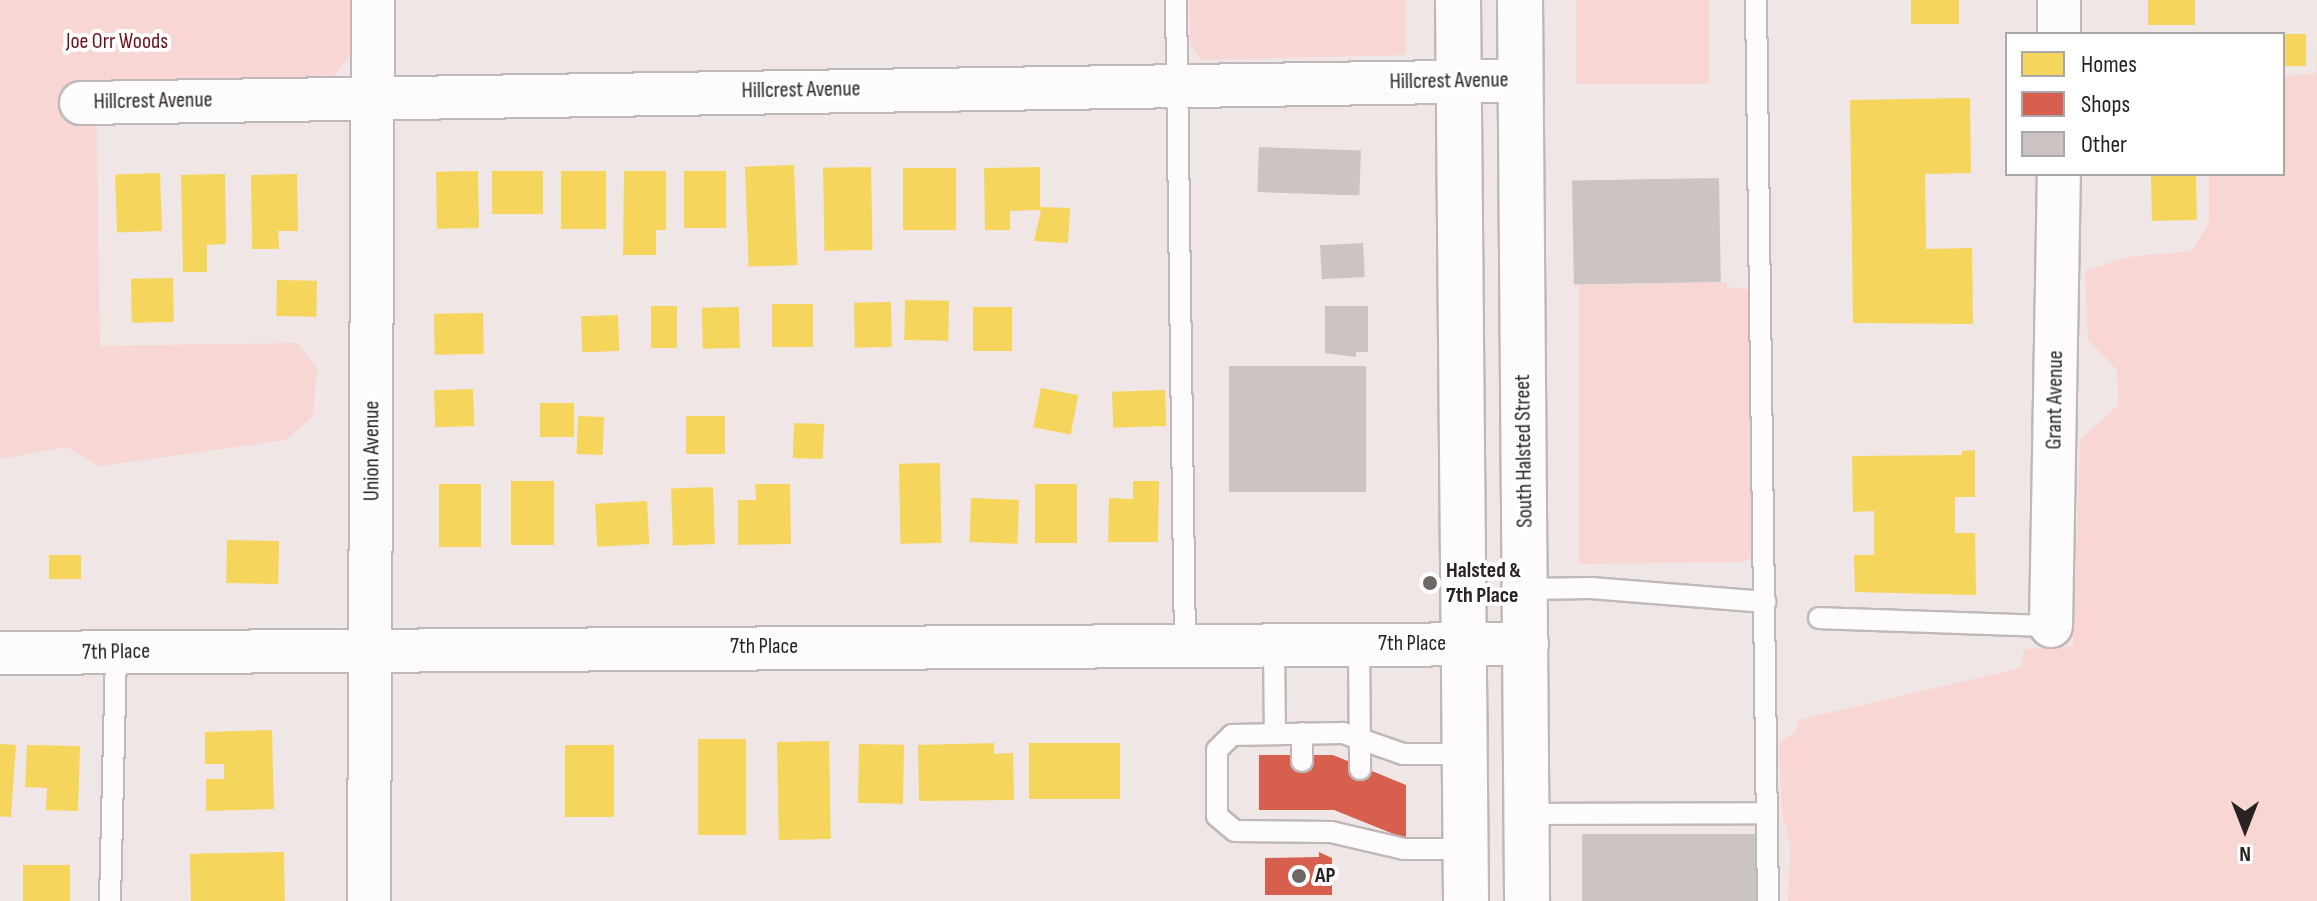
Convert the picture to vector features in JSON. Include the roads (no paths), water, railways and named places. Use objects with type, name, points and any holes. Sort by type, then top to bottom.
[{"type":"main road","points":[[1458,0],[1466,901]]},
{"type":"main road","name":"South Halsted Street","points":[[1520,0],[1527,901]]},
{"type":"street","name":"Union Avenue","points":[[369,901],[373,0]]},
{"type":"street","points":[[2059,0],[2059,32]]},
{"type":"street","name":"Hillcrest Avenue","points":[[81,103],[1520,81]]},
{"type":"street","name":"Grant Avenue","points":[[2051,626],[2059,176]]},
{"type":"street","name":"7th Place","points":[[0,653],[371,648],[1527,644]]},
{"type":"lane","points":[[1176,0],[1185,646]]},
{"type":"lane","points":[[1756,0],[1768,901]]},
{"type":"lane","points":[[1526,589],[1591,588],[1765,602]]},
{"type":"lane","points":[[1819,618],[2051,626]]},
{"type":"lane","points":[[1359,644],[1360,769]]},
{"type":"lane","points":[[1274,645],[1275,734]]},
{"type":"lane","points":[[110,901],[116,652]]},
{"type":"lane","points":[[1302,733],[1302,761]]},
{"type":"lane","points":[[1465,754],[1403,754],[1343,733],[1232,735],[1222,740],[1217,816],[1235,831],[1302,821],[1360,831],[1404,849],[1466,849]]},
{"type":"lane","points":[[1527,814],[1767,813]]},
{"type":"place","name":"Halsted & 7th Place","points":[[1430,583]]},
{"type":"place","name":"AP","points":[[1299,876]]},
{"type":"park label","name":"Joe Orr Woods","points":[[117,42]]}]
